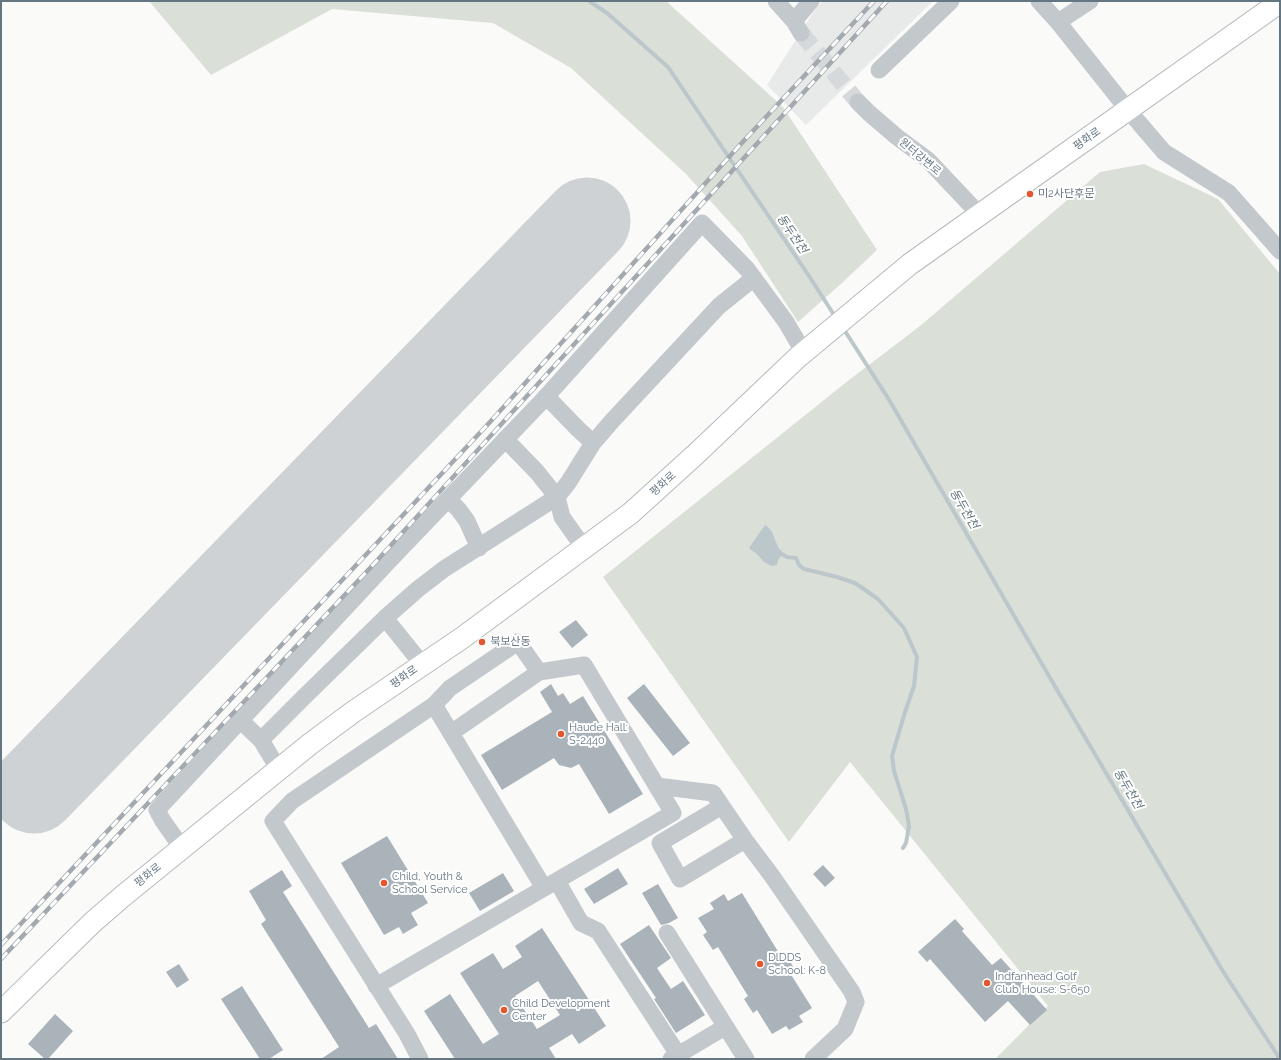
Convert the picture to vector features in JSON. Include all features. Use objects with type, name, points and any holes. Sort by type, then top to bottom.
[{"type":"main road","name":"평화로","points":[[1,1012],[92,922],[279,770],[347,717],[422,664],[462,638],[631,513],[807,350],[895,277],[937,244],[1280,2]]},
{"type":"street","points":[[776,1],[798,27],[811,1]]},
{"type":"street","points":[[879,70],[951,1]]},
{"type":"street","points":[[1039,1],[1058,22],[1128,110],[1164,152],[1229,193],[1280,251]]},
{"type":"street","points":[[1058,22],[1090,1]]},
{"type":"street","name":"원터강변로","points":[[858,102],[891,132],[928,160],[980,215]]},
{"type":"street","points":[[182,848],[157,810],[546,396],[702,223],[747,269],[807,350]]},
{"type":"street","points":[[261,740],[385,618],[444,569],[557,497],[568,483],[592,443],[719,306],[754,278]]},
{"type":"street","points":[[546,396],[592,443]]},
{"type":"street","points":[[505,439],[537,472],[557,497],[562,517],[584,548]]},
{"type":"street","points":[[448,499],[467,521],[479,548]]},
{"type":"street","points":[[385,618],[422,664]]},
{"type":"street","points":[[420,1059],[407,1034],[273,821],[292,801],[434,705],[450,688],[518,642],[538,672]]},
{"type":"street","points":[[376,986],[673,814],[584,665],[538,672],[451,734]]},
{"type":"street","points":[[434,705],[451,734],[551,885],[581,923],[598,931],[677,1058],[726,1027]]},
{"type":"street","points":[[240,720],[261,740],[279,770]]},
{"type":"street","points":[[657,786],[713,793],[852,992],[856,1002],[845,1029],[814,1059]]},
{"type":"street","points":[[722,806],[660,843],[680,879],[745,840]]},
{"type":"street","points":[[667,933],[746,1059]]},
{"type":"shaded area","points":[[149,1],[666,1],[783,107],[877,250],[798,322],[742,236],[686,174],[571,68],[493,23],[332,9],[211,75]]},
{"type":"shaded area","points":[[822,1],[933,1],[806,125],[767,85]]},
{"type":"shaded area","points":[[1144,164],[1218,199],[1280,274],[1280,1059],[995,1059],[1048,1006],[850,762],[789,842],[603,577],[849,380],[920,326],[1100,172]]},
{"type":"shaded area","points":[[765,525],[772,532],[778,547],[783,553],[778,560],[777,565],[772,566],[764,562],[749,548]]},
{"type":"building","points":[[576,620],[588,635],[572,648],[559,632]]},
{"type":"building","name":"Haude Hall: S-2440","points":[[551,684],[558,696],[563,693],[570,704],[583,696],[643,794],[609,814],[579,764],[571,768],[559,765],[554,758],[502,790],[481,755],[552,712],[540,692]]},
{"type":"building","points":[[644,684],[690,743],[673,756],[627,698]]},
{"type":"building","name":"Child, Youth & School Service","points":[[387,836],[428,903],[411,913],[418,925],[403,934],[399,927],[384,935],[341,863]]},
{"type":"building","points":[[823,865],[835,878],[825,887],[813,874]]},
{"type":"building","points":[[618,868],[628,884],[594,904],[584,889]]},
{"type":"building","points":[[282,870],[292,886],[283,892],[369,1028],[376,1024],[398,1059],[321,1059],[339,1047],[261,924],[266,920],[249,891]]},
{"type":"building","points":[[503,873],[514,891],[480,911],[469,893]]},
{"type":"building","points":[[658,884],[678,918],[661,925],[642,893]]},
{"type":"building","name":"DlDDS School: K-8","points":[[742,893],[782,958],[787,956],[795,970],[790,973],[812,1008],[799,1016],[803,1022],[789,1030],[786,1026],[772,1034],[757,1010],[753,1013],[744,999],[748,996],[718,947],[713,950],[703,935],[707,932],[698,918],[714,909],[710,903],[724,894],[728,901]]},
{"type":"building","name":"Indfanhead Golf Club House: S-650","points":[[955,919],[964,929],[962,931],[992,965],[1001,958],[1047,1010],[1030,1025],[1008,1001],[985,1022],[930,959],[927,962],[918,952]]},
{"type":"building","points":[[649,925],[671,958],[657,968],[671,989],[683,981],[705,1015],[676,1033],[654,999],[656,998],[620,944]]},
{"type":"building","points":[[542,928],[606,1026],[579,1044],[572,1034],[549,1048],[556,1059],[455,1059],[424,1011],[450,994],[483,1044],[499,1034],[460,973],[493,953],[503,969],[522,957],[515,946]],"holes":[[[538,981],[560,1015],[537,1029],[515,996]]]},
{"type":"building","points":[[179,964],[189,980],[177,988],[166,972]]},
{"type":"building","points":[[242,986],[283,1050],[269,1059],[260,1059],[221,999]]},
{"type":"building","points":[[55,1014],[73,1031],[48,1059],[45,1059],[28,1044]]},
{"type":"waterway","name":"동두천천","points":[[589,1],[607,13],[668,67],[836,318]]},
{"type":"waterway","name":"동두천천","points":[[843,328],[888,398],[1053,683],[1224,973],[1280,1059]]},
{"type":"waterway","points":[[778,552],[787,557],[796,558],[799,565],[804,569],[855,583],[878,599],[904,628],[917,657],[914,686],[892,756],[894,771],[906,809],[909,826],[906,843],[903,848]]},
{"type":"runway","points":[[34,790],[587,221]]},
{"type":"tunnel","points":[[801,33],[858,102]]},
{"type":"railway","points":[[1,945],[490,422],[739,146],[874,1]]},
{"type":"railway","points":[[1,959],[372,566],[887,1]]},
{"type":"place","name":"미2사단후문","points":[[1030,194]]},
{"type":"place","name":"북보산동","points":[[482,642]]},
{"type":"place","name":"Haude Hall: S-2440","points":[[561,734]]},
{"type":"place","name":"Child, Youth & School Service","points":[[384,883]]},
{"type":"place","name":"DlDDS School: K-8","points":[[760,964]]},
{"type":"place","name":"Indfanhead Golf Club House: S-650","points":[[987,983]]},
{"type":"place","name":"Child Development Center","points":[[504,1010]]}]
